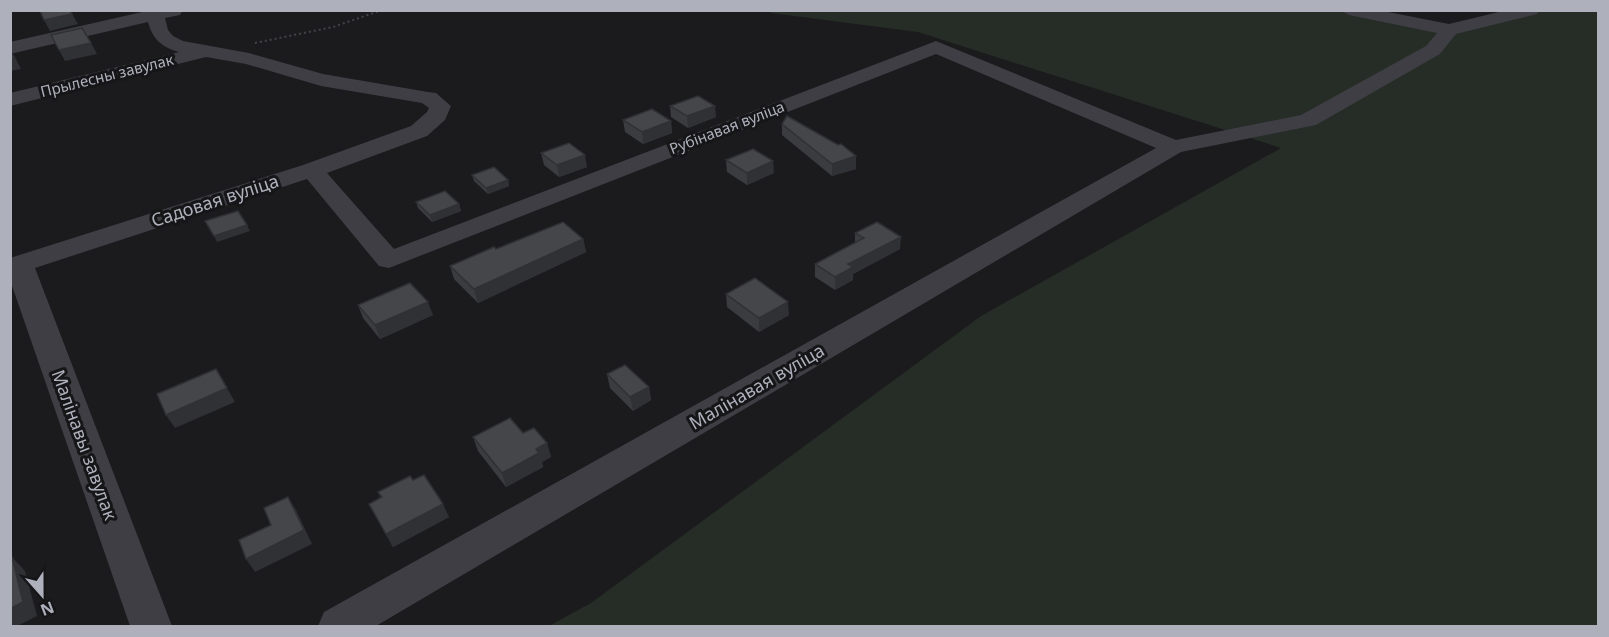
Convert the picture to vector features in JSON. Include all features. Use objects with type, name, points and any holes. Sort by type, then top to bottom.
[{"type":"street","points":[[10,48],[175,10]]},
{"type":"street","points":[[1349,10],[1449,30],[1532,10]]},
{"type":"street","points":[[152,14],[159,32],[166,40],[204,52]]},
{"type":"street","name":"Малінавая вуліца","points":[[339,627],[1174,147],[1308,120],[1433,50],[1449,30]]},
{"type":"street","name":"Рубінавая вуліца","points":[[312,170],[389,261],[936,46],[1174,147]]},
{"type":"street","name":"Прылесны завулак","points":[[10,100],[204,52]]},
{"type":"street","name":"Садовая вуліца","points":[[14,266],[312,170],[419,131],[437,115],[440,106],[428,98],[321,80],[249,60],[204,52]]},
{"type":"street","name":"Малінавы завулак","points":[[14,266],[151,627]]},
{"type":"path","points":[[245,45],[323,30],[382,10]]},
{"type":"shaded area","points":[[1349,10],[1449,30],[1531,11],[1598,11],[1598,626],[549,626],[591,603],[981,316],[1281,148],[918,32],[769,11]]},
{"type":"building","points":[[69,10],[72,14],[44,20],[40,11]]},
{"type":"building","points":[[82,28],[91,43],[59,50],[51,35]]},
{"type":"building","points":[[698,96],[715,106],[687,116],[670,106]]},
{"type":"building","points":[[652,109],[671,121],[642,132],[623,120]]},
{"type":"building","points":[[787,116],[838,145],[841,144],[856,156],[832,164],[782,124]]},
{"type":"building","points":[[569,143],[585,155],[557,165],[541,153]]},
{"type":"building","points":[[753,149],[773,161],[747,173],[726,160]]},
{"type":"building","points":[[494,167],[508,180],[486,188],[472,175]]},
{"type":"building","points":[[445,191],[459,204],[430,215],[416,202]]},
{"type":"building","points":[[238,211],[247,225],[214,236],[205,221]]},
{"type":"building","points":[[563,222],[583,239],[474,289],[450,266],[494,247],[496,249]]},
{"type":"building","points":[[877,222],[901,237],[848,264],[853,267],[835,277],[815,264],[864,238],[855,233]]},
{"type":"building","points":[[755,278],[788,302],[759,318],[726,294]]},
{"type":"building","points":[[410,283],[428,302],[375,325],[358,305]]},
{"type":"building","points":[[625,365],[649,387],[630,397],[607,374]]},
{"type":"building","points":[[216,369],[227,388],[166,415],[157,394]]},
{"type":"building","points":[[510,418],[523,433],[534,428],[547,443],[536,449],[539,453],[502,473],[473,437]]},
{"type":"building","points":[[424,475],[443,504],[386,534],[369,504],[382,497],[378,492],[410,476],[413,480]]},
{"type":"building","points":[[288,497],[304,530],[246,559],[239,540],[271,525],[264,508]]},
{"type":"building","points":[[12,557],[23,602],[10,609],[10,558]]}]
